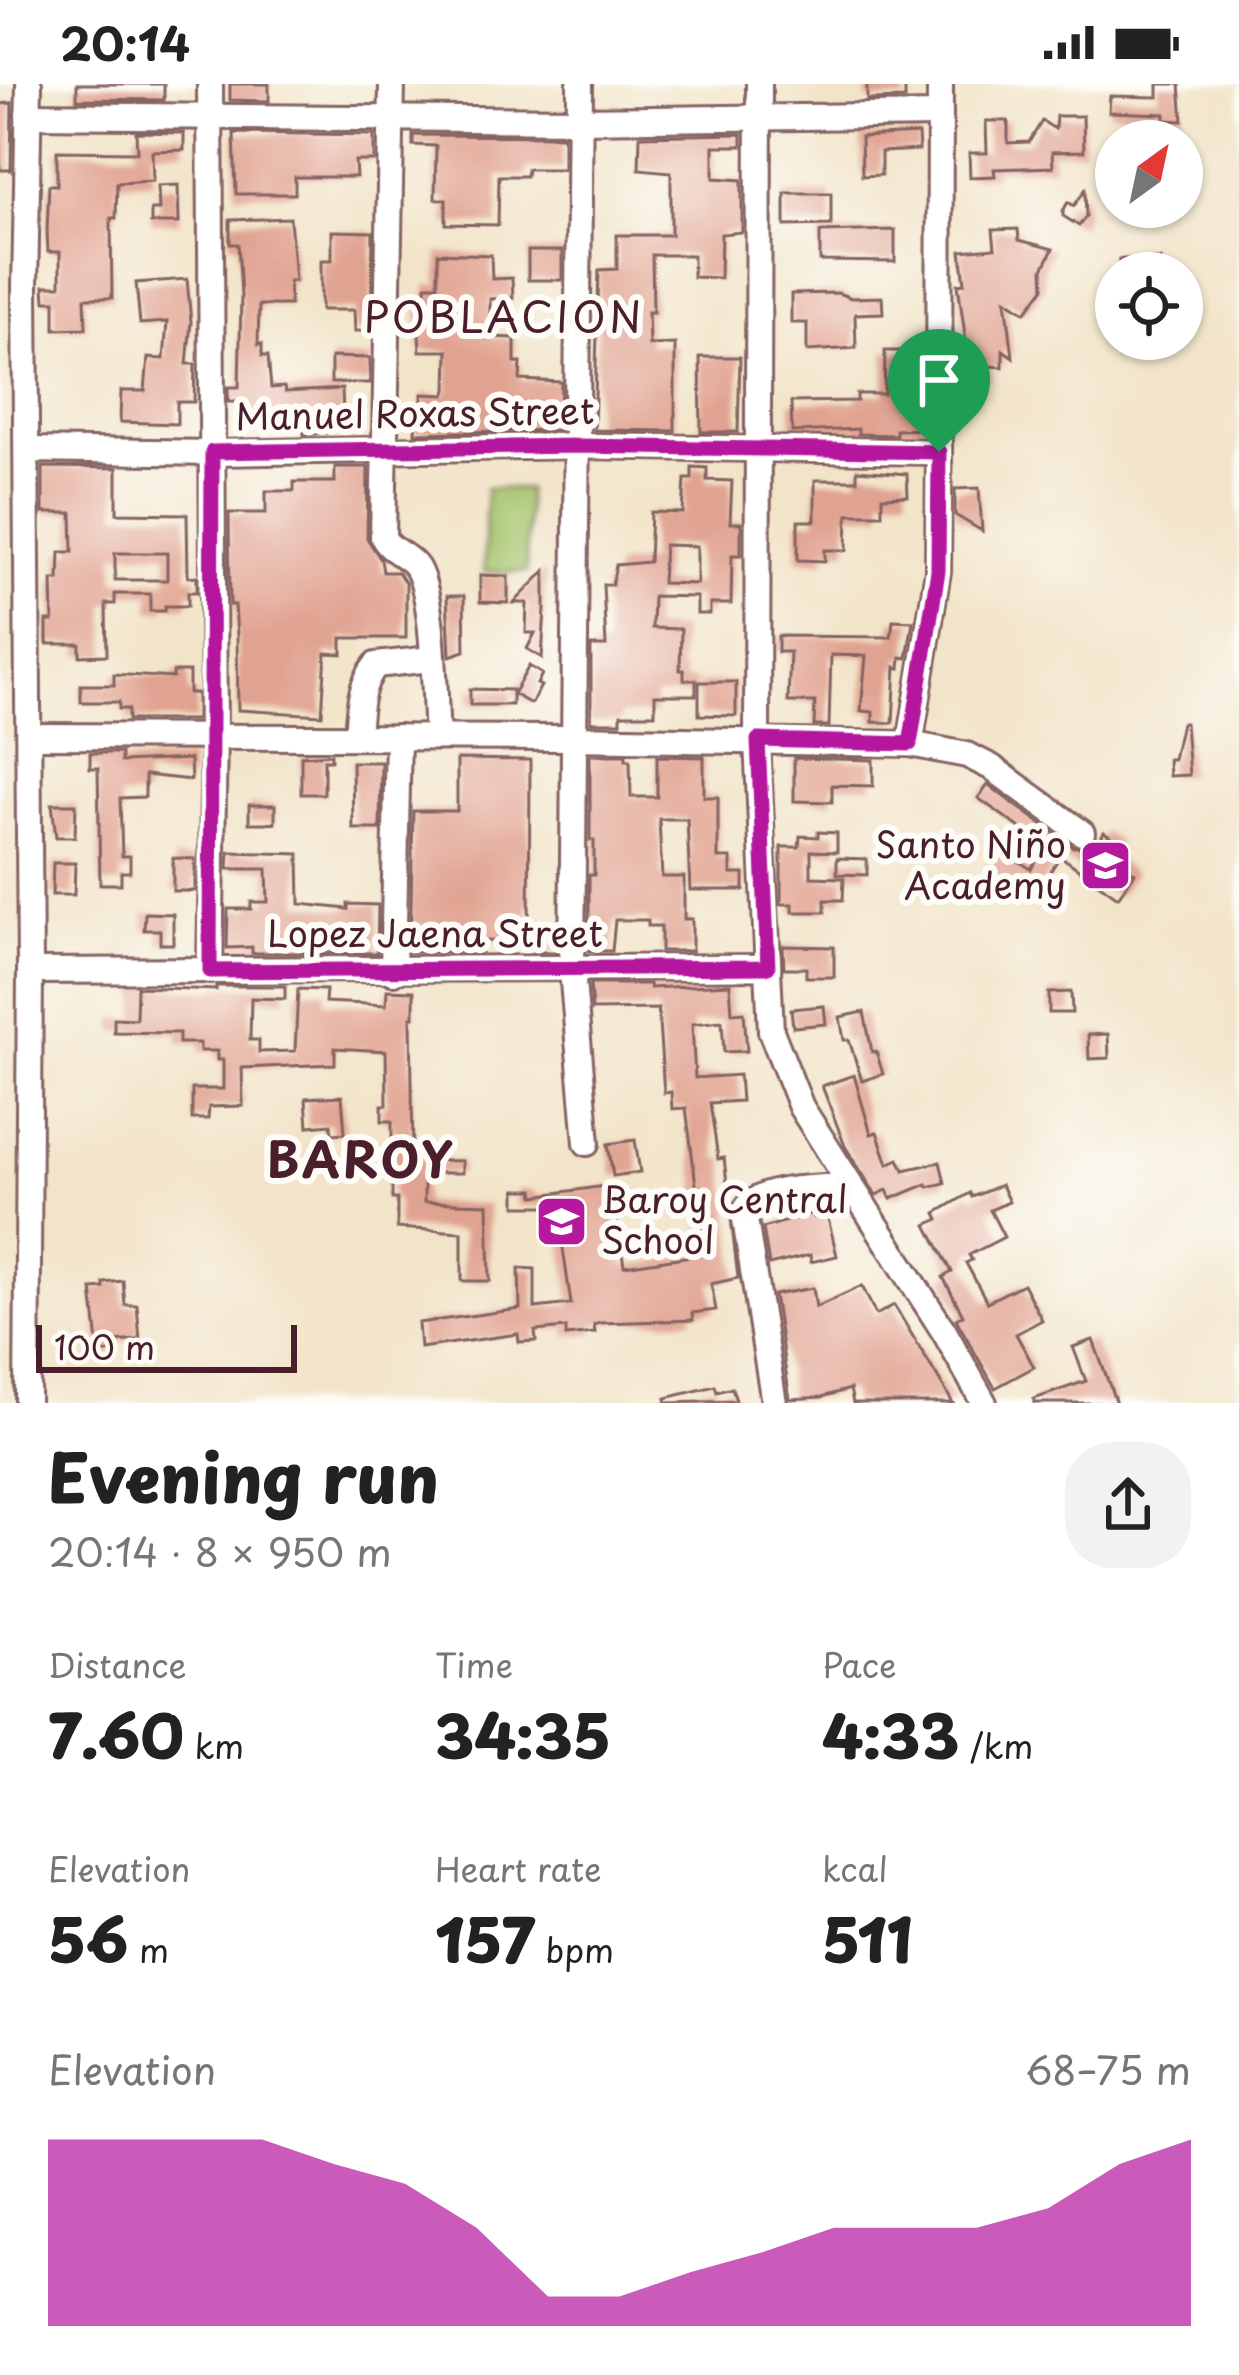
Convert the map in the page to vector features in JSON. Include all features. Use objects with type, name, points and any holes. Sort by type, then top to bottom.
[{"type":"street","points":[[27,1403],[29,84]]},
{"type":"street","points":[[210,84],[214,736],[210,971]]},
{"type":"street","points":[[392,84],[383,538],[417,569],[425,592],[436,737]]},
{"type":"street","points":[[580,84],[572,970],[587,1143]]},
{"type":"street","points":[[759,84],[758,740],[771,1031],[801,1107],[945,1333],[984,1403]]},
{"type":"street","points":[[910,744],[938,571],[940,84]]},
{"type":"street","points":[[28,115],[580,121],[940,115]]},
{"type":"street","name":"Manuel Roxas Street","points":[[28,450],[578,446],[939,452]]},
{"type":"street","points":[[357,736],[360,700],[376,665],[431,659]]},
{"type":"street","points":[[30,736],[910,744],[967,755],[991,767],[1082,833]]},
{"type":"street","points":[[392,972],[398,736]]},
{"type":"street","name":"Lopez Jaena Street","points":[[30,971],[768,967]]},
{"type":"street","points":[[774,1403],[744,1213],[760,1195],[851,1186]]},
{"type":"green space","points":[[486,488],[527,489],[526,572],[484,571]]},
{"type":"building","points":[[77,84],[164,84],[164,100],[77,99]]},
{"type":"building","points":[[230,84],[269,84],[269,101],[230,100]]},
{"type":"building","points":[[867,84],[905,84],[905,99],[867,100]]},
{"type":"building","points":[[1158,84],[1180,84],[1183,120],[1165,120],[1165,114],[1109,112],[1110,96],[1158,97]]},
{"type":"building","points":[[12,103],[11,170],[0,170],[0,104]]},
{"type":"building","points":[[1056,116],[1083,116],[1084,151],[1052,152],[1053,167],[994,169],[995,176],[970,177],[969,153],[987,153],[986,121],[1008,121],[1008,143],[1029,142],[1042,121],[1055,129]]},
{"type":"building","points":[[136,132],[184,133],[184,150],[152,151],[153,181],[117,183],[116,218],[111,218],[112,298],[85,298],[86,328],[55,329],[55,301],[45,301],[44,286],[60,286],[60,252],[48,252],[47,230],[49,185],[57,185],[57,151],[137,152]]},
{"type":"building","points":[[234,133],[374,135],[374,161],[355,161],[356,177],[295,177],[295,194],[236,194]]},
{"type":"building","points":[[742,134],[742,146],[714,146],[714,178],[742,180],[742,232],[721,234],[720,278],[693,277],[693,255],[652,255],[649,345],[675,344],[675,431],[594,430],[599,270],[617,269],[617,235],[671,235],[671,172],[639,169],[640,136]]},
{"type":"building","points":[[918,134],[919,150],[881,152],[881,175],[862,176],[861,137]]},
{"type":"building","points":[[413,135],[563,136],[563,169],[527,169],[526,176],[499,176],[498,225],[446,224],[446,199],[435,199],[436,146],[413,145]]},
{"type":"building","points":[[178,185],[179,223],[151,223],[151,210],[159,210],[158,186]]},
{"type":"building","points":[[1085,190],[1086,216],[1079,226],[1063,216],[1063,211],[1068,202],[1074,206]]},
{"type":"building","points":[[785,193],[831,193],[831,225],[785,226]]},
{"type":"building","points":[[290,218],[295,281],[289,281],[290,305],[259,305],[258,345],[262,344],[262,356],[268,356],[271,388],[284,387],[285,392],[342,389],[343,414],[327,415],[328,433],[304,435],[303,423],[252,425],[252,416],[245,416],[239,402],[228,402],[228,387],[239,387],[241,296],[238,244],[230,244],[230,220]]},
{"type":"building","points":[[1018,229],[1019,240],[1053,249],[1043,269],[1044,288],[1026,312],[1006,299],[1013,357],[1003,350],[1003,367],[989,366],[989,379],[963,378],[961,251],[995,248],[993,230]]},
{"type":"building","points":[[895,230],[895,262],[820,261],[820,232]]},
{"type":"building","points":[[332,231],[373,232],[371,331],[355,331],[354,310],[321,310],[321,260],[332,260]]},
{"type":"building","points":[[528,251],[562,251],[562,280],[528,280]]},
{"type":"building","points":[[438,253],[491,255],[492,279],[512,278],[513,298],[490,299],[490,337],[515,338],[520,380],[561,382],[560,430],[415,433],[422,394],[445,395],[447,390],[448,351],[420,351],[418,298],[426,298],[426,285],[438,285]]},
{"type":"building","points":[[187,279],[191,322],[187,364],[195,364],[194,402],[177,402],[177,424],[120,422],[121,391],[145,391],[148,358],[164,359],[167,322],[140,324],[136,283]]},
{"type":"building","points":[[838,293],[851,298],[882,297],[883,313],[855,314],[856,348],[807,351],[807,323],[791,323],[791,294]]},
{"type":"building","points":[[885,351],[905,351],[905,390],[923,390],[923,429],[896,430],[896,435],[858,434],[858,429],[792,432],[791,402],[857,401],[857,394],[884,394]]},
{"type":"building","points":[[331,357],[370,358],[370,383],[331,383]]},
{"type":"building","points":[[700,357],[740,357],[738,432],[701,432]]},
{"type":"building","points":[[43,467],[117,468],[117,513],[187,514],[188,577],[197,576],[197,592],[188,592],[188,606],[165,606],[165,611],[150,611],[150,594],[115,594],[115,604],[106,604],[107,655],[80,656],[80,644],[47,644],[47,621],[53,621],[52,580],[59,580],[60,552],[73,552],[72,513],[43,513]],"holes":[[[115,553],[167,553],[167,580],[115,580]]]},
{"type":"building","points":[[335,467],[368,467],[367,538],[383,572],[398,572],[406,584],[406,638],[342,638],[342,654],[326,653],[322,715],[238,710],[229,513],[266,513],[266,491],[294,491],[294,482],[335,482]]},
{"type":"building","points":[[692,467],[707,468],[707,480],[732,481],[730,523],[741,523],[741,555],[732,555],[731,604],[710,604],[710,614],[697,614],[697,597],[653,596],[652,628],[681,629],[680,670],[684,670],[684,680],[696,680],[696,695],[655,695],[655,714],[621,714],[621,722],[591,722],[591,646],[606,646],[603,585],[612,585],[616,565],[649,562],[651,512],[683,513],[685,479],[692,479]],"holes":[[[664,545],[697,546],[697,584],[662,583]]]},
{"type":"building","points":[[857,470],[907,474],[908,496],[882,497],[882,514],[848,514],[847,550],[825,550],[825,561],[798,560],[798,521],[815,521],[815,480],[857,480]]},
{"type":"building","points":[[979,488],[982,531],[955,515],[955,489]]},
{"type":"building","points":[[545,571],[542,658],[527,649],[535,633],[526,633],[527,603],[514,603]]},
{"type":"building","points":[[480,575],[508,576],[508,603],[480,602]]},
{"type":"building","points":[[447,596],[464,596],[465,651],[450,656]]},
{"type":"building","points":[[893,620],[913,621],[907,658],[901,657],[900,668],[896,667],[893,723],[873,722],[873,712],[861,711],[866,656],[831,655],[829,726],[814,726],[815,702],[788,702],[790,652],[778,652],[778,636],[891,637]]},
{"type":"building","points":[[529,666],[542,674],[531,704],[513,694]]},
{"type":"building","points":[[173,672],[189,672],[189,693],[197,693],[197,720],[128,720],[128,709],[119,709],[119,702],[81,702],[81,685],[114,685],[114,674],[173,678]]},
{"type":"building","points":[[699,682],[736,682],[736,716],[699,715]]},
{"type":"building","points":[[470,689],[512,690],[512,705],[470,705]]},
{"type":"building","points":[[1181,723],[1185,723],[1189,775],[1169,776],[1168,759],[1173,759]]},
{"type":"building","points":[[90,753],[121,753],[121,762],[190,759],[191,780],[145,775],[145,797],[120,798],[122,856],[130,856],[130,872],[121,872],[121,884],[100,884],[98,768],[90,768]]},
{"type":"building","points":[[331,754],[331,760],[324,760],[324,794],[301,794],[301,756]]},
{"type":"building","points":[[590,755],[626,755],[631,797],[657,797],[657,756],[704,757],[704,797],[718,797],[718,858],[731,858],[731,874],[744,874],[744,890],[690,890],[687,819],[659,819],[662,877],[684,877],[684,919],[692,919],[692,951],[661,951],[661,926],[648,926],[648,920],[615,920],[612,951],[589,951],[589,875],[594,875]]},
{"type":"building","points":[[794,758],[873,760],[873,786],[832,785],[832,802],[794,801]]},
{"type":"building","points":[[457,759],[530,760],[529,941],[481,941],[481,952],[410,952],[413,811],[457,811]]},
{"type":"building","points":[[352,762],[381,762],[380,829],[353,829]]},
{"type":"building","points":[[988,785],[1073,847],[1096,846],[1104,832],[1119,842],[1110,856],[1135,873],[1118,897],[1060,856],[1037,893],[1018,881],[1011,892],[985,876],[1001,850],[1031,869],[1045,846],[978,798]]},
{"type":"building","points":[[52,804],[76,804],[75,837],[56,837]]},
{"type":"building","points":[[249,805],[275,805],[275,823],[249,823]]},
{"type":"building","points":[[818,832],[837,833],[837,852],[811,851],[811,877],[844,878],[843,900],[825,900],[825,912],[793,912],[793,904],[781,904],[781,847],[799,847],[800,836],[818,837]]},
{"type":"building","points":[[229,852],[299,854],[300,904],[348,909],[348,904],[378,905],[377,953],[252,953],[252,947],[227,948],[228,909],[251,909],[251,902],[268,902],[267,869],[228,869]]},
{"type":"building","points":[[173,858],[195,859],[195,891],[173,891]]},
{"type":"building","points":[[837,858],[867,859],[867,875],[837,874]]},
{"type":"building","points":[[53,863],[75,863],[74,895],[52,895]]},
{"type":"building","points":[[145,913],[173,914],[173,944],[160,944],[160,930],[144,930]]},
{"type":"building","points":[[533,931],[556,931],[556,952],[533,952]]},
{"type":"building","points":[[783,946],[834,947],[834,977],[806,977],[806,968],[784,968]]},
{"type":"building","points":[[590,984],[649,984],[650,988],[730,984],[732,1013],[744,1012],[747,1051],[724,1052],[722,1021],[692,1024],[695,1078],[739,1075],[741,1101],[710,1103],[718,1159],[724,1158],[738,1278],[711,1284],[716,1310],[692,1313],[693,1320],[600,1323],[594,1325],[595,1333],[566,1336],[566,1328],[535,1331],[536,1341],[519,1342],[518,1334],[420,1348],[418,1323],[520,1309],[519,1268],[535,1269],[535,1308],[571,1304],[557,1206],[516,1206],[516,1190],[534,1190],[535,1196],[612,1185],[624,1266],[705,1254],[686,1108],[672,1109],[671,1092],[664,1093],[658,1009],[592,1010]]},
{"type":"building","points":[[216,986],[285,986],[285,999],[251,998],[250,1040],[259,1040],[259,1052],[295,1051],[298,989],[326,990],[325,1002],[386,1005],[387,990],[414,991],[413,1155],[424,1155],[424,1160],[462,1161],[462,1173],[424,1173],[424,1202],[488,1204],[490,1281],[462,1281],[462,1232],[397,1228],[397,1199],[392,1199],[392,1121],[382,1121],[382,1105],[387,1105],[386,1051],[335,1048],[335,1064],[242,1068],[243,1106],[209,1107],[208,1119],[192,1119],[192,1089],[223,1089],[223,1060],[217,1060],[217,1051],[200,1051],[200,1043],[179,1043],[179,1033],[114,1032],[114,1018],[136,1019],[137,987],[216,990]]},
{"type":"building","points":[[1071,992],[1072,1013],[1049,1013],[1049,993]]},
{"type":"building","points":[[824,1006],[826,1024],[793,1027],[791,1009]]},
{"type":"building","points":[[864,1012],[872,1052],[876,1051],[883,1074],[862,1081],[849,1040],[844,1040],[840,1017]]},
{"type":"building","points":[[1108,1034],[1109,1058],[1089,1059],[1088,1035]]},
{"type":"building","points":[[854,1075],[871,1134],[877,1132],[888,1164],[899,1159],[904,1170],[940,1162],[945,1183],[927,1184],[891,1199],[887,1190],[876,1195],[845,1146],[822,1086]]},
{"type":"building","points":[[342,1096],[345,1133],[332,1134],[331,1124],[308,1126],[306,1098]]},
{"type":"building","points":[[635,1140],[640,1172],[613,1176],[608,1144]]},
{"type":"building","points":[[1001,1185],[1009,1202],[990,1210],[1004,1237],[969,1255],[972,1260],[966,1263],[987,1302],[1023,1284],[1042,1320],[1016,1334],[1034,1367],[995,1388],[956,1319],[963,1315],[943,1277],[952,1272],[927,1225],[939,1219],[936,1213],[970,1193],[972,1197]]},
{"type":"building","points":[[813,1213],[814,1217],[827,1214],[837,1256],[811,1262],[810,1255],[769,1265],[763,1228]]},
{"type":"building","points":[[123,1281],[125,1305],[137,1305],[140,1340],[113,1342],[114,1352],[99,1353],[92,1289]]},
{"type":"building","points":[[862,1286],[876,1315],[894,1305],[953,1403],[853,1403],[850,1389],[790,1399],[774,1295],[813,1288],[816,1307]]},
{"type":"building","points":[[1093,1340],[1116,1403],[1034,1403],[1034,1399],[1086,1381],[1073,1347]]},
{"type":"building","points":[[715,1386],[717,1392],[732,1388],[736,1401],[667,1403],[666,1398]]},
{"type":"place","name":"Santo Niño Academy","points":[[1105,866]]},
{"type":"place","name":"Baroy Central School","points":[[562,1221]]},
{"type":"district","name":"POBLACION","points":[[504,318]]},
{"type":"district","name":"BAROY","points":[[361,1161]]},
{"type":"route","points":[[578,446],[939,452],[938,571],[910,744],[758,740],[768,967],[210,971],[212,452],[578,446]]}]
